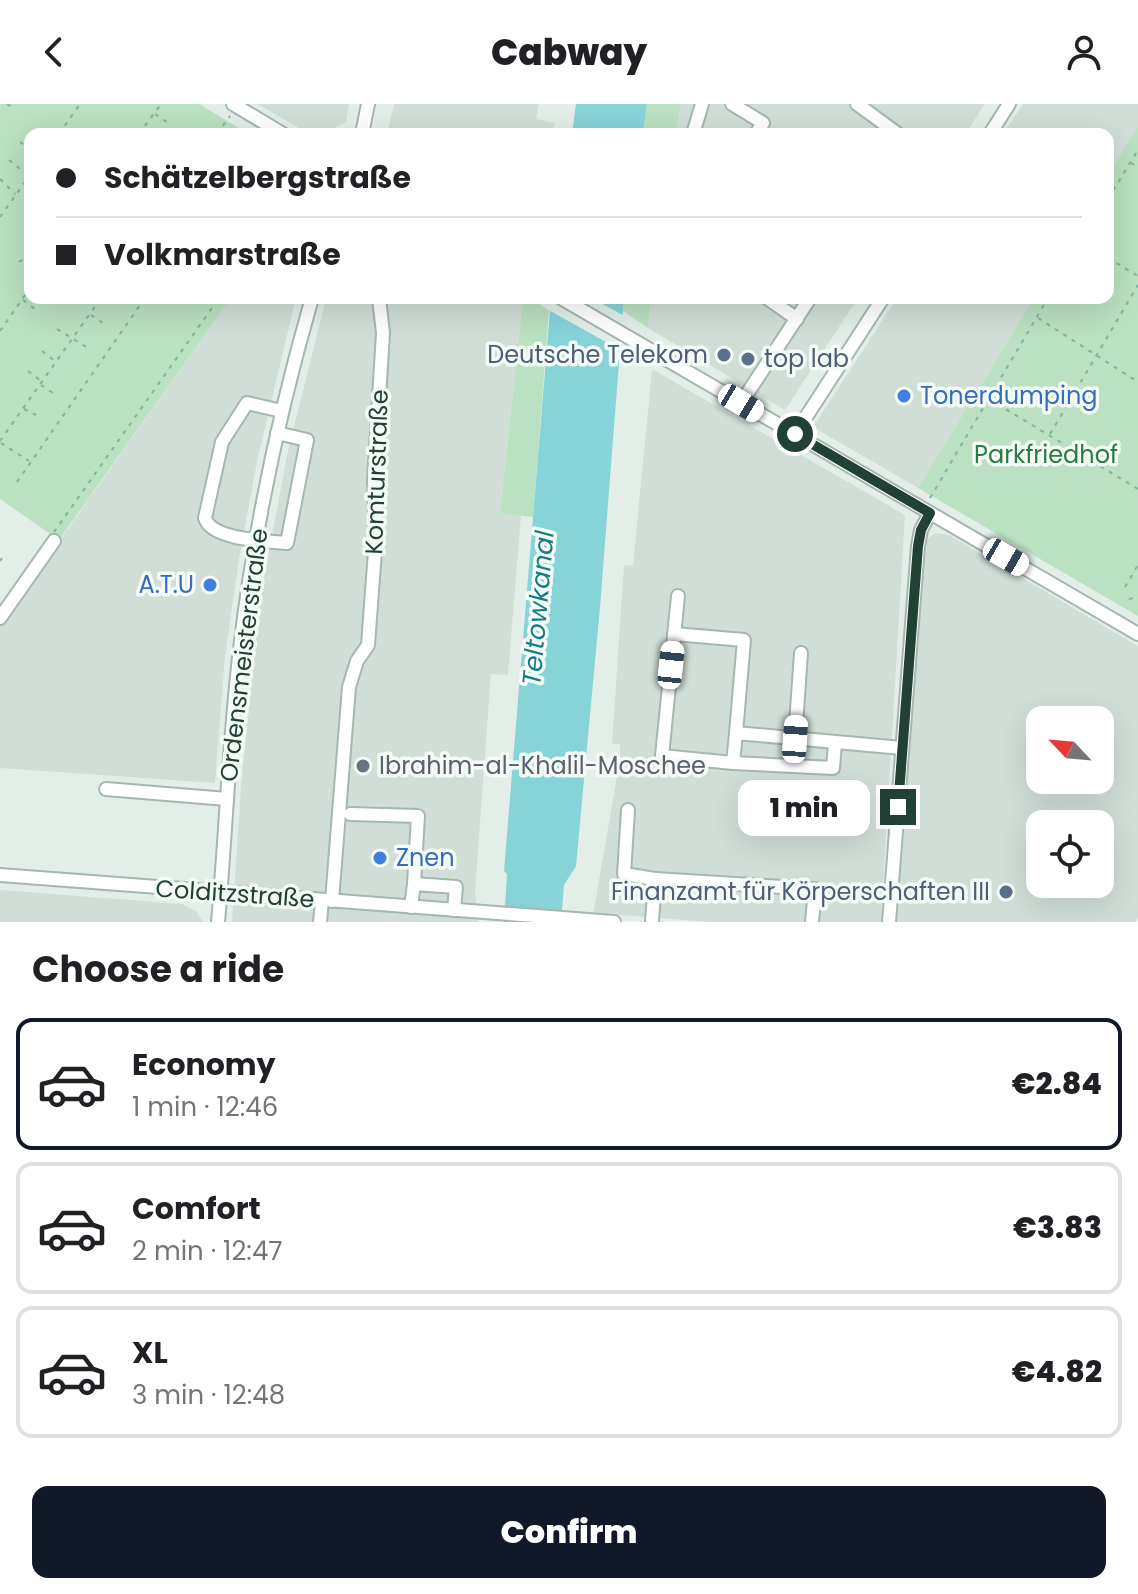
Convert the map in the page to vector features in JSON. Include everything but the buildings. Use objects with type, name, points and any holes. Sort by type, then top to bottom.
[{"type":"street","points":[[363,128],[368,104]]},
{"type":"street","points":[[695,128],[702,104]]},
{"type":"street","points":[[732,104],[763,123],[760,128]]},
{"type":"street","points":[[857,104],[890,128]]},
{"type":"street","points":[[994,128],[1009,104]]},
{"type":"street","points":[[235,105],[273,128]]},
{"type":"street","name":"Ordensmeisterstraße","points":[[218,922],[240,650],[256,540],[282,411],[310,304]]},
{"type":"street","name":"Komturstraße","points":[[327,900],[349,687],[357,661],[368,645],[376,539],[374,480],[383,333],[380,304]]},
{"type":"street","points":[[571,304],[1138,634]]},
{"type":"street","points":[[776,304],[797,319]]},
{"type":"street","points":[[741,403],[806,304]]},
{"type":"street","points":[[795,434],[879,304]]},
{"type":"street","points":[[277,433],[307,440],[287,543],[219,533],[206,524],[222,442],[247,403],[282,411]]},
{"type":"street","points":[[889,922],[918,546],[921,530],[930,513]]},
{"type":"street","points":[[0,618],[54,541]]},
{"type":"street","points":[[678,596],[662,756],[833,768],[835,743]]},
{"type":"street","points":[[674,634],[744,640],[733,763]]},
{"type":"street","points":[[795,739],[801,653]]},
{"type":"street","points":[[736,733],[902,748]]},
{"type":"street","points":[[106,789],[227,799]]},
{"type":"street","points":[[628,810],[624,874],[655,879],[815,889],[812,922]]},
{"type":"street","points":[[350,814],[418,816],[411,907]]},
{"type":"street","name":"Colditzstraße","points":[[0,875],[614,922]]},
{"type":"street","points":[[652,922],[655,879]]},
{"type":"street","points":[[414,884],[456,887],[454,910]]},
{"type":"street","points":[[320,922],[327,900]]},
{"type":"path","points":[[7,104],[15,109]]},
{"type":"path","points":[[63,128],[80,104]]},
{"type":"path","points":[[144,128],[161,104]]},
{"type":"path","points":[[221,128],[235,105]]},
{"type":"path","points":[[154,114],[169,126]]},
{"type":"path","points":[[20,142],[24,145]]},
{"type":"path","points":[[1114,189],[1138,150]]},
{"type":"path","points":[[9,160],[24,171]]},
{"type":"path","points":[[1130,162],[1138,167]]},
{"type":"path","points":[[0,179],[16,195]]},
{"type":"path","points":[[0,217],[24,184]]},
{"type":"path","points":[[19,262],[24,259]]},
{"type":"path","points":[[1114,262],[1138,276]]},
{"type":"path","points":[[1049,435],[1138,285]]},
{"type":"path","points":[[0,331],[24,297]]},
{"type":"path","points":[[28,304],[39,312]]},
{"type":"path","points":[[30,461],[0,441],[97,304]]},
{"type":"path","points":[[17,482],[141,304]]},
{"type":"path","points":[[54,541],[54,530],[215,304]]},
{"type":"path","points":[[930,498],[1045,304]]},
{"type":"path","points":[[90,314],[106,325]]},
{"type":"path","points":[[1037,317],[1138,382]]},
{"type":"path","points":[[57,329],[88,348]]},
{"type":"path","points":[[42,351],[56,362]]},
{"type":"path","points":[[28,371],[56,395]]},
{"type":"path","points":[[988,398],[1138,489]]},
{"type":"path","points":[[23,408],[36,415]]},
{"type":"path","points":[[1125,587],[1138,565]]},
{"type":"path","points":[[1129,599],[1138,597]]},
{"type":"shaded area","points":[[257,104],[349,104],[346,122],[334,128],[299,128]]},
{"type":"shaded area","points":[[394,104],[539,104],[536,119],[555,123],[554,128],[388,128]]},
{"type":"shaded area","points":[[681,104],[985,104],[969,128],[676,128]]},
{"type":"shaded area","points":[[1023,104],[1138,104],[1138,126],[1114,165],[1114,128],[1007,128]]},
{"type":"shaded area","points":[[227,304],[295,304],[258,457],[240,553],[225,656],[215,783],[0,768],[0,624]]},
{"type":"shaded area","points":[[325,304],[522,304],[500,513],[521,515],[508,675],[491,674],[475,890],[478,922],[232,922],[241,787],[259,604],[288,451]]},
{"type":"shaded area","points":[[650,304],[854,304],[785,410],[648,328]]},
{"type":"shaded area","name":"Tonerdumping","points":[[893,304],[1030,304],[918,488],[813,427]]},
{"type":"shaded area","points":[[652,369],[905,515],[881,922],[712,922],[593,915],[620,759],[620,744],[612,744],[624,565],[633,566]]},
{"type":"shaded area","points":[[935,533],[949,535],[1138,646],[1138,917],[1135,922],[896,922],[927,539]]},
{"type":"shaded area","points":[[0,890],[182,904],[197,912],[203,922],[0,922]]},
{"type":"green space","points":[[0,104],[199,104],[239,128],[24,128],[24,304],[227,304],[59,540],[0,499]]},
{"type":"green space","points":[[647,104],[681,104],[676,128],[644,128]]},
{"type":"green space","name":"Parkfriedhof","points":[[1138,126],[1138,616],[918,488],[1030,304],[1114,304],[1114,165]]},
{"type":"green space","points":[[522,304],[539,304],[549,310],[533,517],[500,513]]},
{"type":"green space","points":[[624,304],[650,304],[648,328],[623,311]]},
{"type":"water","points":[[576,104],[647,104],[644,128],[573,128]]},
{"type":"water","name":"Teltowkanal","points":[[551,304],[624,304],[576,866],[564,885],[561,922],[504,922],[507,874],[504,871]]},
{"type":"pier","points":[[546,304],[603,304],[626,317],[624,352],[545,308]]},
{"type":"place","name":"Deutsche Telekom","points":[[724,355]]},
{"type":"place","name":"top lab","points":[[748,359]]},
{"type":"place","name":"Tonerdumping","points":[[904,396]]},
{"type":"place","name":"A.T.U","points":[[210,585]]},
{"type":"place","name":"Ibrahim-al-Khalil-Moschee","points":[[363,766]]},
{"type":"place","name":"Znen","points":[[380,858]]},
{"type":"place","name":"Finanzamt für Körperschaften III","points":[[1006,892]]},
{"type":"route","points":[[795,434],[930,513],[921,530],[918,546],[898,807]]}]
